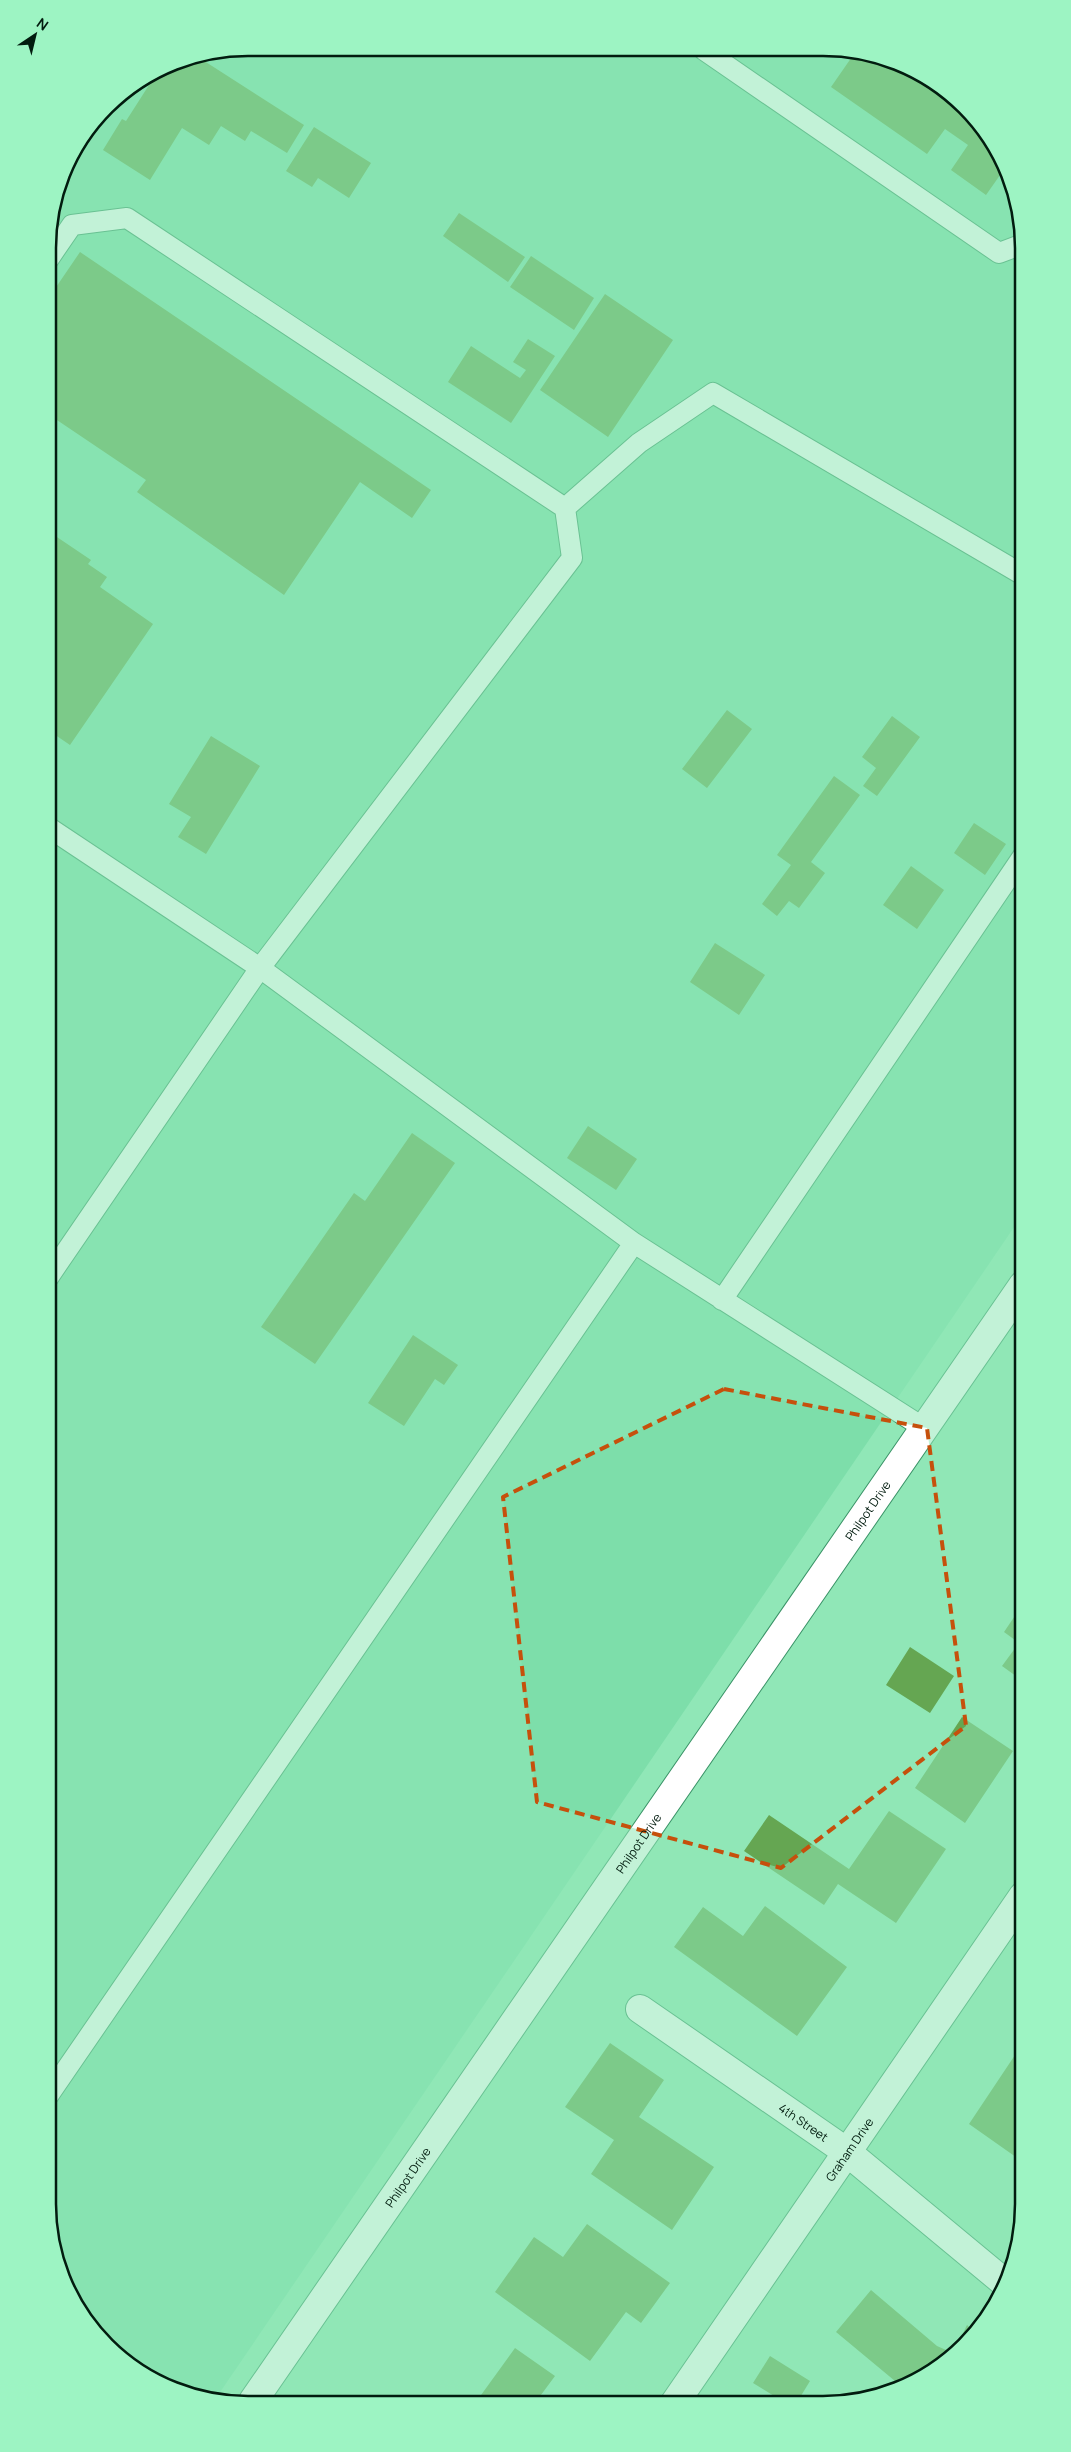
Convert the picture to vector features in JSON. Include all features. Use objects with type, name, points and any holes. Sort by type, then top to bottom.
[{"type":"street","name":"Philpot Drive","points":[[256,2396],[1015,1297]]},
{"type":"street","name":"Graham Drive","points":[[679,2396],[1015,1908]]},
{"type":"street","name":"4th Street","points":[[640,2009],[847,2152],[999,2278]]},
{"type":"lane","points":[[713,56],[999,253],[1015,247]]},
{"type":"lane","points":[[56,248],[72,225],[127,218],[565,508],[572,558],[260,968],[56,1266]]},
{"type":"lane","points":[[565,508],[639,443],[713,393],[1015,570]]},
{"type":"lane","points":[[56,832],[260,968],[634,1243],[924,1428]]},
{"type":"lane","points":[[722,1300],[1015,868]]},
{"type":"lane","points":[[56,2084],[634,1243]]},
{"type":"highlighted area","points":[[724,1389],[927,1428],[966,1726],[781,1868],[537,1802],[503,1497]]},
{"type":"shaded area","points":[[248,56],[823,56],[873,63],[908,76],[940,96],[959,112],[975,131],[995,163],[1005,186],[1013,223],[1015,248],[1015,1226],[219,2393],[186,2386],[152,2370],[131,2356],[112,2340],[96,2321],[76,2289],[63,2254],[56,2204],[56,248],[63,198],[76,163],[96,131],[112,112],[131,96],[163,76],[186,66],[223,58]]},
{"type":"building","points":[[851,58],[885,66],[908,76],[940,96],[959,112],[982,141],[1000,175],[986,195],[951,170],[968,145],[945,129],[927,154],[831,87]]},
{"type":"building","points":[[205,61],[304,125],[287,153],[251,131],[245,141],[221,126],[209,145],[182,128],[150,180],[103,150],[122,119],[126,121],[150,83],[186,66]]},
{"type":"building","points":[[314,127],[371,163],[349,198],[318,178],[312,187],[286,171]]},
{"type":"building","points":[[459,213],[525,257],[508,282],[443,236]]},
{"type":"building","points":[[80,252],[431,490],[412,518],[360,482],[284,595],[137,492],[146,480],[56,419],[56,287]]},
{"type":"building","points":[[531,256],[594,298],[574,330],[510,287]]},
{"type":"building","points":[[605,294],[673,340],[608,437],[540,390]]},
{"type":"building","points":[[528,339],[555,356],[511,423],[448,382],[471,346],[520,378],[526,370],[513,362]]},
{"type":"building","points":[[56,536],[91,560],[88,564],[107,577],[100,587],[153,624],[70,745],[56,735]]},
{"type":"building","points":[[727,710],[752,729],[707,788],[682,769]]},
{"type":"building","points":[[892,716],[920,737],[877,796],[863,786],[876,768],[862,757]]},
{"type":"building","points":[[211,736],[260,766],[206,854],[178,837],[191,817],[169,804]]},
{"type":"building","points":[[834,776],[860,795],[811,862],[825,873],[799,908],[789,901],[777,916],[762,904],[791,865],[777,855]]},
{"type":"building","points":[[974,823],[1006,844],[985,875],[954,853]]},
{"type":"building","points":[[911,866],[944,890],[917,929],[883,905]]},
{"type":"building","points":[[715,943],[765,975],[739,1015],[690,982]]},
{"type":"building","points":[[588,1126],[637,1159],[616,1190],[567,1158]]},
{"type":"building","points":[[412,1133],[455,1163],[315,1364],[261,1327],[354,1193],[365,1201]]},
{"type":"building","points":[[413,1335],[458,1365],[444,1385],[435,1379],[404,1426],[368,1403]]},
{"type":"building","points":[[1015,1616],[1015,1640],[1004,1632]]},
{"type":"building","points":[[910,1647],[954,1676],[930,1713],[886,1685]]},
{"type":"building","points":[[1015,1648],[1015,1675],[1002,1666]]},
{"type":"building","points":[[962,1717],[1013,1751],[965,1823],[915,1788]]},
{"type":"building","points":[[889,1811],[946,1849],[896,1923],[838,1884],[824,1905],[744,1851],[769,1815],[849,1869]]},
{"type":"building","points":[[765,1906],[847,1967],[797,2036],[674,1947],[703,1907],[743,1936]]},
{"type":"building","points":[[610,2043],[664,2080],[639,2117],[714,2167],[672,2230],[591,2174],[614,2140],[565,2107]]},
{"type":"building","points":[[1015,2055],[1015,2156],[969,2124]]},
{"type":"building","points":[[587,2224],[670,2283],[641,2323],[626,2312],[590,2361],[495,2292],[534,2237],[563,2257]]},
{"type":"building","points":[[871,2290],[937,2346],[947,2350],[919,2370],[895,2381],[836,2332]]},
{"type":"building","points":[[967,2325],[970,2327],[961,2338]]},
{"type":"building","points":[[515,2348],[555,2376],[540,2396],[480,2396]]},
{"type":"building","points":[[770,2356],[810,2381],[801,2396],[774,2396],[753,2383]]}]
